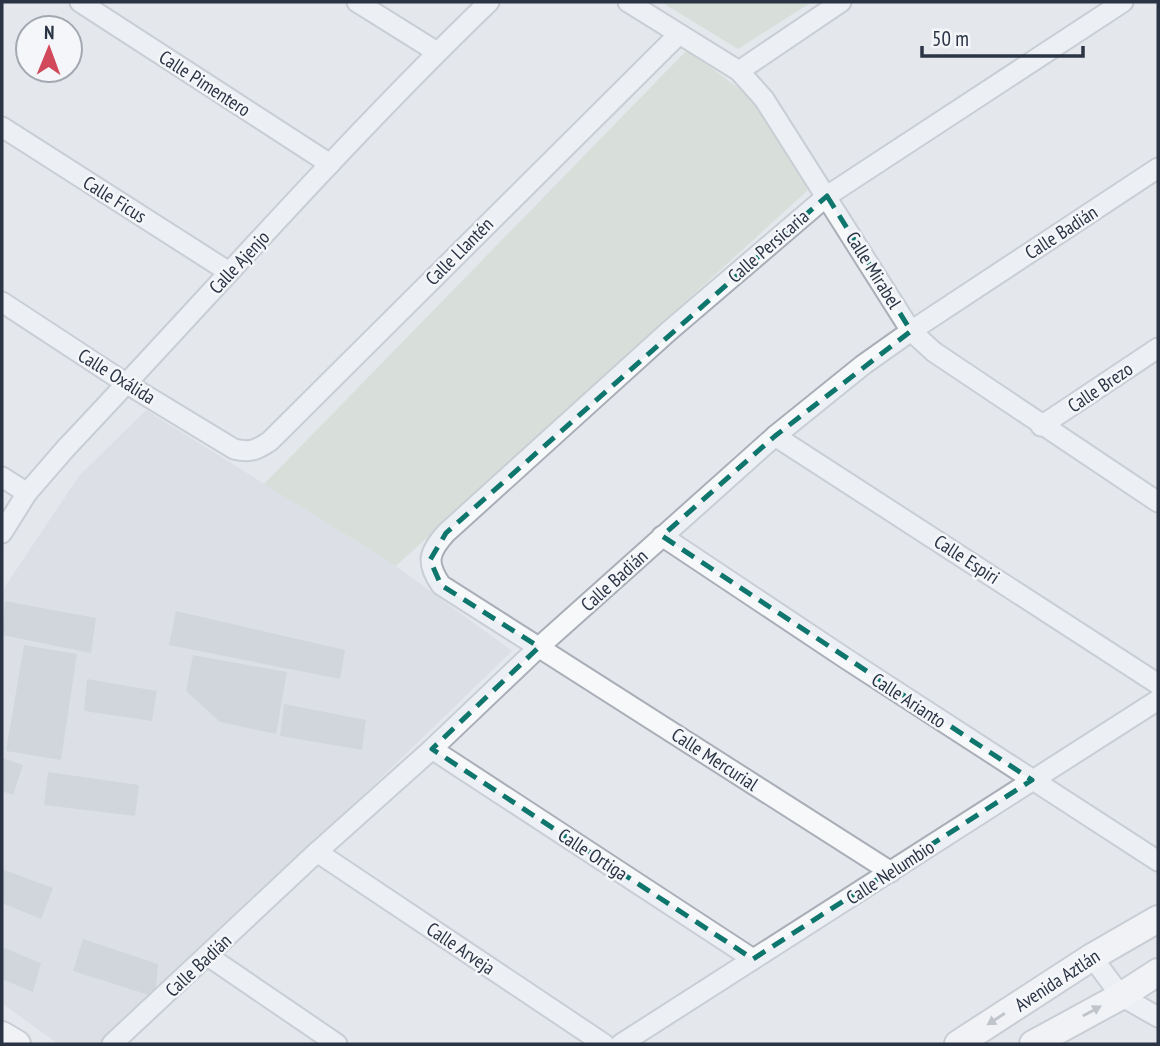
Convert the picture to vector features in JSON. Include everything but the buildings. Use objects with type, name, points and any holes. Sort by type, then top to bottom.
[{"type":"main road","name":"Avenida Aztlán","points":[[958,1044],[1092,957],[1158,919]]},
{"type":"main road","points":[[1032,1044],[1121,996],[1158,972]]},
{"type":"main road","points":[[2,1035],[17,1044]]},
{"type":"street","name":"Calle Pimentero","points":[[80,2],[330,164]]},
{"type":"street","points":[[357,2],[437,52]]},
{"type":"street","name":"Calle Ajenjo","points":[[2,533],[27,493],[229,272],[437,52],[489,2]]},
{"type":"street","name":"Calle Mirabel","points":[[628,2],[739,71],[764,99],[911,331],[934,352],[1158,502]]},
{"type":"street","points":[[739,71],[841,2]]},
{"type":"street","name":"Calle Persicaria","points":[[539,647],[441,585],[433,574],[430,560],[434,547],[446,533],[669,331],[827,196],[1123,2]]},
{"type":"street","name":"Calle Llantén","points":[[234,449],[247,452],[270,441],[678,35]]},
{"type":"street","name":"Calle Ficus","points":[[2,127],[229,272]]},
{"type":"street","name":"Calle Badián","points":[[112,1044],[317,852],[432,750],[539,647],[775,436],[863,365],[911,331],[1158,168]]},
{"type":"street","name":"Calle Oxálida","points":[[2,302],[127,384],[234,449]]},
{"type":"street","name":"Calle Brezo","points":[[1041,426],[1158,348]]},
{"type":"street","name":"Calle Espiri","points":[[775,436],[1158,684]]},
{"type":"street","points":[[2,477],[27,493]]},
{"type":"street","name":"Calle Arianto","points":[[662,536],[1158,861]]},
{"type":"street","name":"Calle Mercurial","points":[[539,647],[891,872]]},
{"type":"street","name":"Calle Nelumbio","points":[[621,1044],[1158,700]]},
{"type":"street","name":"Calle Ortiga","points":[[432,750],[753,959]]},
{"type":"street","name":"Calle Arveja","points":[[317,852],[604,1044]]},
{"type":"street","points":[[208,956],[337,1044]]},
{"type":"street","points":[[1092,957],[1121,996],[1158,1017]]},
{"type":"highlighted area","points":[[827,196],[911,331],[775,436],[662,536],[1032,780],[753,959],[432,749],[539,647],[441,585],[430,560],[446,533]]},
{"type":"shaded area","points":[[146,410],[396,566],[512,651],[155,997],[98,1044],[58,1044],[2,1003],[2,591],[79,476]]},
{"type":"green space","points":[[661,2],[812,2],[738,49]]},
{"type":"green space","points":[[687,50],[755,100],[808,190],[396,566],[264,484]]}]
